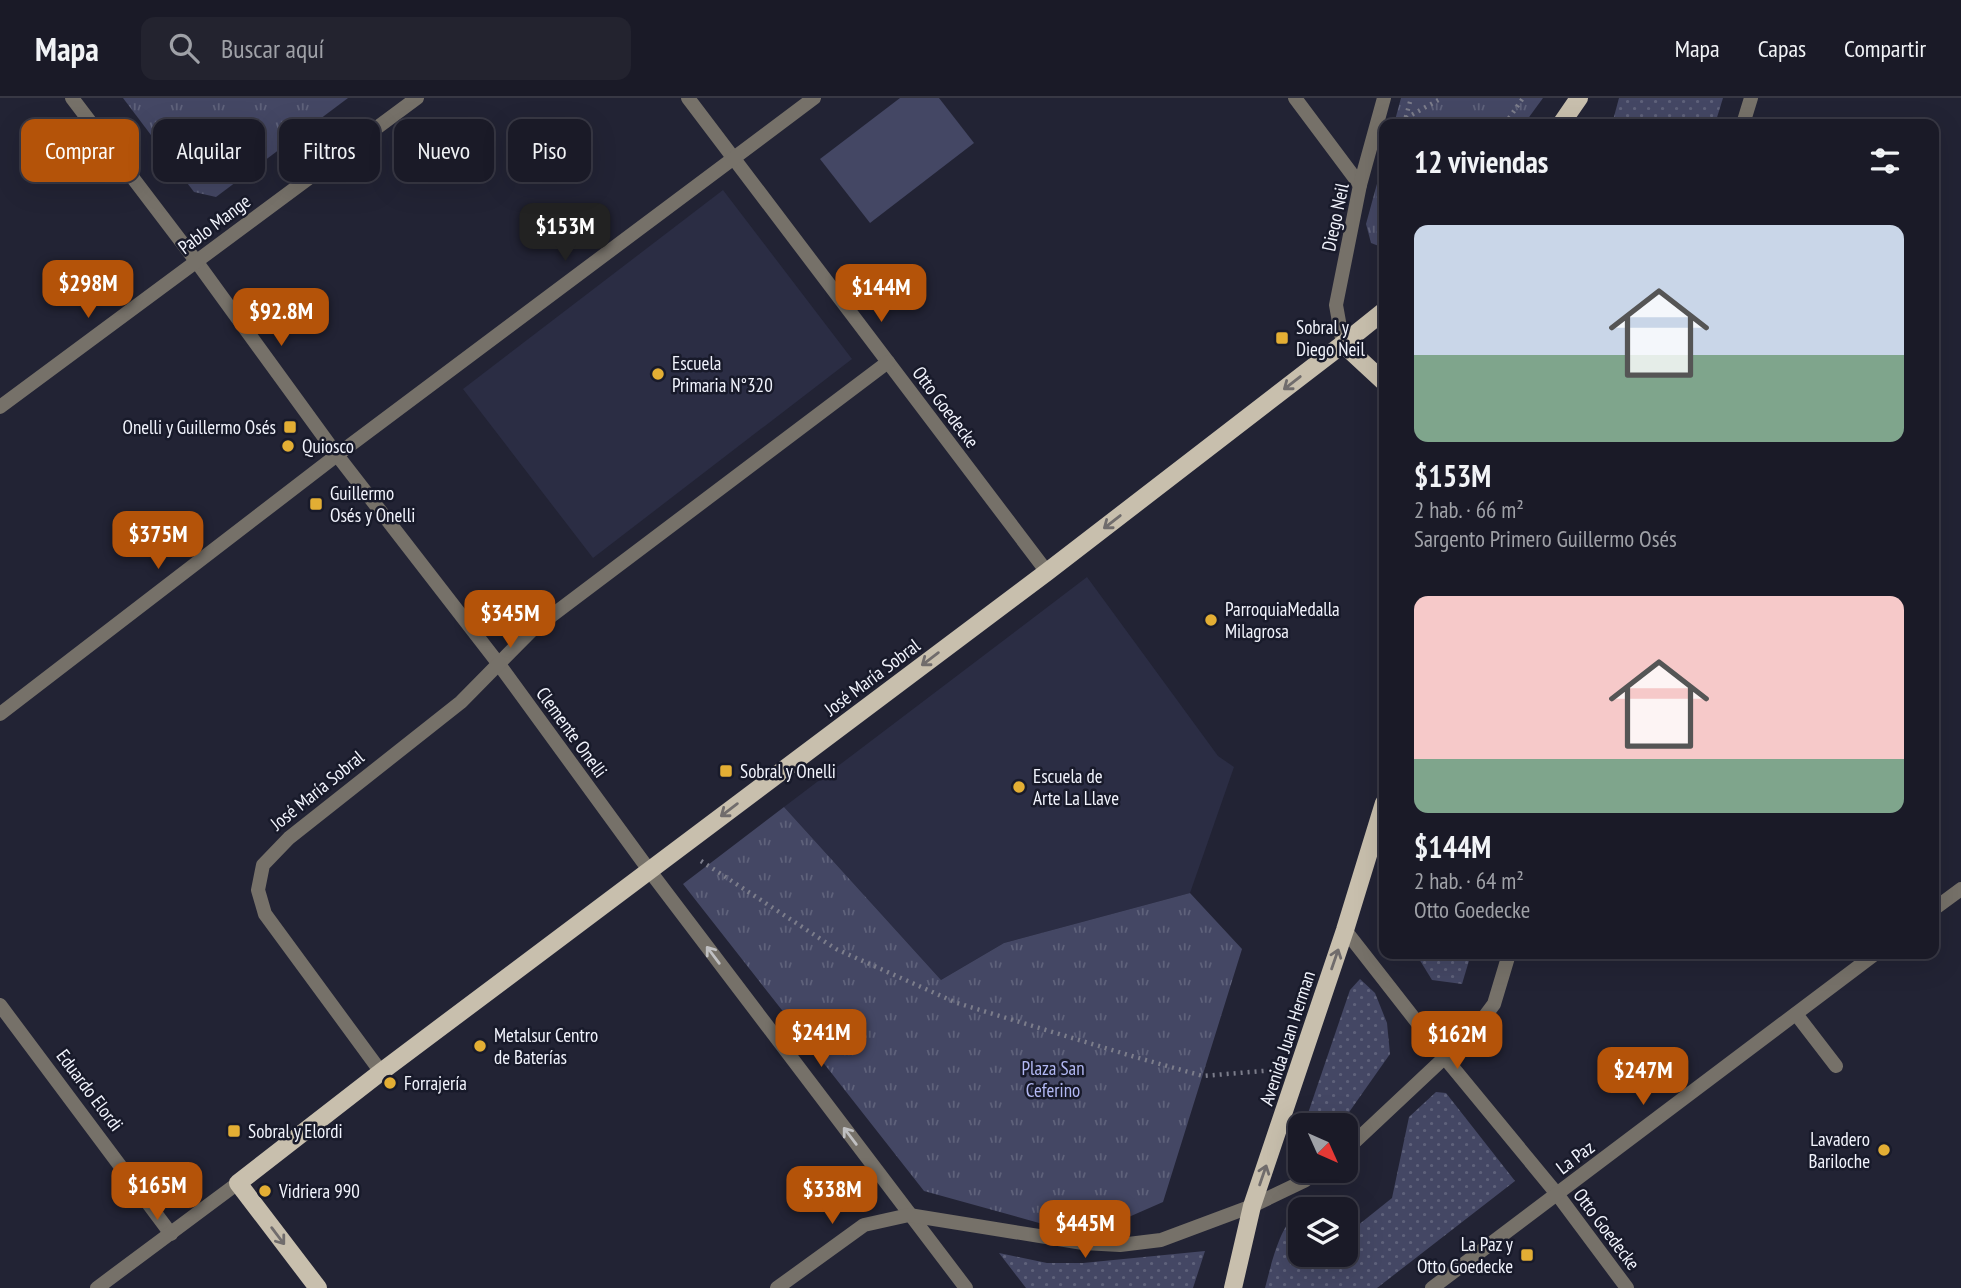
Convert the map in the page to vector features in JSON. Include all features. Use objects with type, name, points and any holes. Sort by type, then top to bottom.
[{"type":"main road","points":[[1565,119],[1581,98]]},
{"type":"main road","points":[[1577,119],[1581,98]]},
{"type":"main road","name":"José María Sobral","points":[[238,1183],[381,1072],[1047,572],[1379,315]]},
{"type":"main road","points":[[1343,345],[1379,377]]},
{"type":"main road","name":"Avenida Juan Herman","points":[[1233,1288],[1252,1206],[1345,930],[1379,819]]},
{"type":"main road","points":[[238,1183],[318,1288]]},
{"type":"street","name":"Clemente Onelli","points":[[72,98],[197,261],[337,455],[498,663],[649,870],[966,1288]]},
{"type":"street","name":"Pablo Mange","points":[[0,407],[417,98]]},
{"type":"street","name":"Otto Goedecke","points":[[688,98],[1047,572]]},
{"type":"street","points":[[0,714],[337,455],[814,98]]},
{"type":"street","points":[[1295,98],[1360,185]]},
{"type":"street","name":"Diego Neil","points":[[1343,345],[1336,305],[1360,185],[1384,98]]},
{"type":"street","points":[[1745,119],[1751,98]]},
{"type":"street","name":"José María Sobral","points":[[381,1072],[265,914],[258,890],[263,865],[289,838],[461,702],[530,632],[888,362]]},
{"type":"street","points":[[1939,905],[1961,889]]},
{"type":"street","name":"Otto Goedecke","points":[[1345,930],[1445,1058],[1557,1194],[1627,1288]]},
{"type":"street","points":[[1358,1139],[1476,1028],[1494,1004],[1508,959]]},
{"type":"street","name":"La Paz","points":[[1432,1288],[1868,959]]},
{"type":"street","name":"Eduardo Elordi","points":[[0,1005],[171,1234]]},
{"type":"street","points":[[1796,1014],[1836,1066]]},
{"type":"street","name":"José María Sobral","points":[[97,1288],[238,1183]]},
{"type":"street","points":[[777,1288],[864,1225],[909,1215],[1083,1243],[1120,1245],[1161,1240],[1252,1206],[1300,1183]]},
{"type":"path","points":[[1406,118],[1411,98]]},
{"type":"path","points":[[1406,118],[1442,98]]},
{"type":"path","points":[[1508,119],[1523,98]]},
{"type":"path","points":[[680,848],[836,949],[957,1003],[1203,1076],[1299,1068]]},
{"type":"shaded area","name":"Escuela Primaria N°320","points":[[723,190],[852,359],[593,558],[463,389]]},
{"type":"shaded area","name":"Escuela de Arte La Llave","points":[[1087,577],[1218,756],[1234,767],[1190,893],[1004,943],[941,980],[784,807]]},
{"type":"green space","points":[[123,98],[348,98],[320,119],[279,119],[279,150],[265,160],[265,119],[153,119],[153,138]]},
{"type":"green space","points":[[900,98],[939,98],[974,143],[870,223],[820,159]]},
{"type":"green space","points":[[1401,98],[1543,98],[1528,119],[1395,119]]},
{"type":"green space","points":[[1619,98],[1723,98],[1717,119],[1613,119]]},
{"type":"green space","points":[[1379,176],[1379,246],[1371,243],[1366,224]]},
{"type":"green space","points":[[186,182],[236,182],[216,197],[194,192]]},
{"type":"green space","name":"Plaza San Ceferino","points":[[784,807],[941,980],[1004,943],[1190,893],[1242,949],[1163,1202],[1115,1223],[1050,1226],[924,1191],[683,884]]},
{"type":"green space","points":[[1419,959],[1470,959],[1462,984],[1432,980]]},
{"type":"green space","points":[[1360,979],[1375,993],[1387,1023],[1390,1054],[1348,1113],[1308,1113],[1350,990]]},
{"type":"green space","points":[[1436,1092],[1446,1093],[1515,1181],[1377,1288],[1265,1288],[1274,1256],[1288,1224],[1288,1267],[1358,1267],[1358,1225],[1392,1198],[1409,1117]]},
{"type":"green space","points":[[1205,1251],[1193,1288],[1026,1288],[999,1253],[1047,1263],[1083,1263]]},
{"type":"place","name":"Sobral y Diego Neil","points":[[1282,338]]},
{"type":"place","name":"Escuela Primaria N°320","points":[[658,374]]},
{"type":"place","name":"Onelli y Guillermo Osés","points":[[290,427]]},
{"type":"place","name":"Quiosco","points":[[288,446]]},
{"type":"place","name":"Guillermo Osés y Onelli","points":[[316,504]]},
{"type":"place","name":"ParroquiaMedalla Milagrosa","points":[[1211,620]]},
{"type":"place","name":"Sobral y Onelli","points":[[726,771]]},
{"type":"place","name":"Escuela de Arte La Llave","points":[[1019,787]]},
{"type":"place","name":"Metalsur Centro de Baterías","points":[[480,1046]]},
{"type":"place","name":"Forrajería","points":[[390,1083]]},
{"type":"place","name":"Sobral y Elordi","points":[[234,1131]]},
{"type":"place","name":"Lavadero Bariloche","points":[[1884,1150]]},
{"type":"place","name":"Vidriera 990","points":[[265,1191]]},
{"type":"place","name":"La Paz y Otto Goedecke","points":[[1527,1255]]}]
